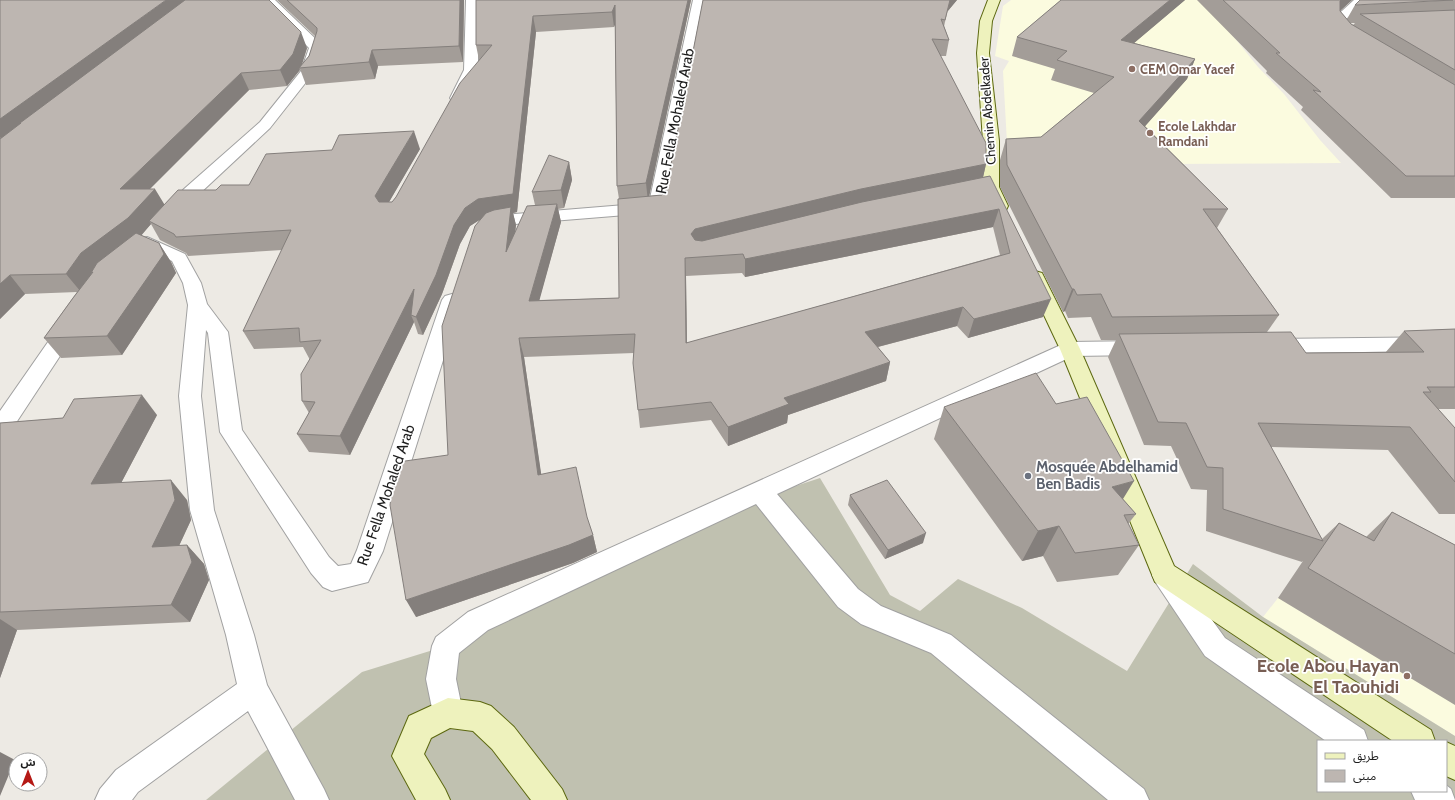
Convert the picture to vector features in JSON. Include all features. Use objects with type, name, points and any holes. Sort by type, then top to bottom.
[{"type":"street","points":[[268,0],[316,47],[307,72],[265,125],[190,193],[150,238],[179,258],[192,283],[198,305],[190,396],[202,510],[240,635],[253,690],[313,800]]},
{"type":"street","points":[[452,108],[471,70],[472,0]]},
{"type":"street","name":"Rue Fella Mohaled Arab","points":[[474,237],[477,231],[489,223],[515,219],[657,208],[699,0]]},
{"type":"street","name":"Chemin Abdelkader","points":[[994,0],[986,21],[982,53],[991,141],[983,188],[1008,222]]},
{"type":"street","points":[[1345,32],[1337,21],[1361,0]]},
{"type":"street","points":[[1029,264],[1070,349],[1164,574],[1215,647],[1352,740]]},
{"type":"street","name":"Rue Fella Mohaled Arab","points":[[198,305],[218,332],[231,432],[320,565],[332,580],[359,574],[370,551],[458,281]]},
{"type":"street","points":[[0,429],[81,310]]},
{"type":"street","points":[[1251,346],[1455,344]]},
{"type":"street","points":[[448,713],[441,679],[446,646],[478,621],[1070,349],[1164,348]]},
{"type":"street","points":[[760,491],[848,598],[872,615],[941,644],[1133,800]]},
{"type":"street","points":[[1164,574],[1418,740]]},
{"type":"street","points":[[111,800],[127,781],[253,690]]},
{"type":"street","points":[[427,788],[408,756],[420,728],[448,713],[480,717],[503,738],[551,800]]},
{"type":"street","points":[[1428,792],[1440,800]]},
{"type":"shaded area","points":[[1011,0],[1204,0],[1258,67],[1284,94],[1320,140],[1341,163],[1164,164],[1008,161],[1003,71],[1009,61],[995,56],[1003,6]]},
{"type":"shaded area","points":[[820,478],[890,595],[920,611],[958,579],[1022,608],[1127,671],[1193,564],[1263,617],[1455,736],[1455,800],[206,800],[362,672],[446,646],[762,497]]},
{"type":"shaded area","name":"Ecole Abou Hayan El Taouhidi","points":[[1455,595],[1455,736],[1263,617],[1278,598]]},
{"type":"building","points":[[0,0],[166,0],[0,119]]},
{"type":"building","points":[[185,0],[269,0],[301,32],[293,54],[280,70],[241,73],[120,189],[155,189],[128,218],[81,253],[66,274],[10,275],[0,284],[0,139]]},
{"type":"building","points":[[287,0],[460,0],[459,46],[372,50],[369,62],[299,68],[309,56],[317,28]]},
{"type":"building","points":[[476,0],[688,0],[646,183],[617,186],[615,5],[612,12],[533,16],[513,194],[478,199],[465,208],[454,225],[436,275],[416,317],[411,315],[414,289],[340,436],[297,434],[315,402],[302,401],[301,374],[321,340],[300,342],[299,328],[243,331],[291,230],[176,237],[174,234],[149,221],[178,190],[216,190],[221,185],[249,185],[266,154],[332,150],[339,135],[414,131],[375,196],[379,202],[392,202],[460,83],[492,45],[476,45]]},
{"type":"building","points":[[703,0],[950,0],[945,20],[941,19],[949,40],[932,39],[986,143],[986,164],[861,189],[695,229],[691,234],[695,240],[702,241],[862,202],[990,176],[1051,299],[974,319],[963,307],[865,332],[890,362],[784,398],[789,404],[728,427],[711,402],[638,410],[633,363],[635,334],[519,338],[538,475],[576,467],[587,517],[593,535],[569,545],[406,600],[390,505],[394,474],[398,462],[448,455],[442,326],[475,226],[486,213],[511,207],[506,252],[527,206],[557,204],[529,301],[619,298],[618,199],[662,195],[666,190]],"holes":[[[999,209],[1010,253],[686,343],[685,258],[743,254],[745,259]]]},
{"type":"building","points":[[1061,0],[1170,0],[1121,40],[1195,59],[1139,121],[1228,209],[1203,209],[1279,315],[1112,317],[1101,294],[1077,295],[1074,289],[1072,289],[1007,165],[1006,139],[1041,137],[1114,77],[1057,60],[1067,51],[1017,37]]},
{"type":"building","points":[[1223,0],[1341,0],[1340,11],[1351,24],[1455,85],[1455,176],[1406,176],[1313,90],[1321,92],[1276,53],[1280,53]]},
{"type":"building","points":[[1360,0],[1453,0],[1355,5]]},
{"type":"building","points":[[1455,10],[1455,70],[1360,14]]},
{"type":"building","points":[[549,155],[569,162],[561,190],[532,192]]},
{"type":"building","points":[[136,233],[159,243],[164,254],[107,336],[44,338],[93,272],[91,273],[97,263]]},
{"type":"building","points":[[1455,329],[1455,387],[1427,387],[1431,392],[1423,392],[1455,428],[1455,482],[1410,427],[1258,423],[1323,541],[1223,509],[1223,468],[1207,467],[1186,423],[1158,422],[1119,334],[1291,332],[1306,353],[1424,352],[1404,331]]},
{"type":"building","points":[[1036,373],[1056,404],[1087,397],[1134,481],[1112,487],[1136,514],[1124,515],[1139,545],[1075,553],[1059,526],[1038,531],[944,407]]},
{"type":"building","points":[[142,395],[91,484],[171,480],[175,500],[152,547],[187,545],[192,562],[171,605],[0,612],[0,423],[63,418],[74,399]]},
{"type":"building","points":[[887,480],[926,533],[888,550],[850,495]]},
{"type":"building","points":[[1392,512],[1455,545],[1455,654],[1308,568],[1339,523],[1374,541]]},
{"type":"place","name":"CEM Omar Yacef","points":[[1132,69]]},
{"type":"place","name":"Ecole Lakhdar Ramdani","points":[[1150,133]]},
{"type":"place","name":"Mosquée Abdelhamid Ben Badis","points":[[1028,476]]},
{"type":"place","name":"Ecole Abou Hayan El Taouhidi","points":[[1407,676]]}]
